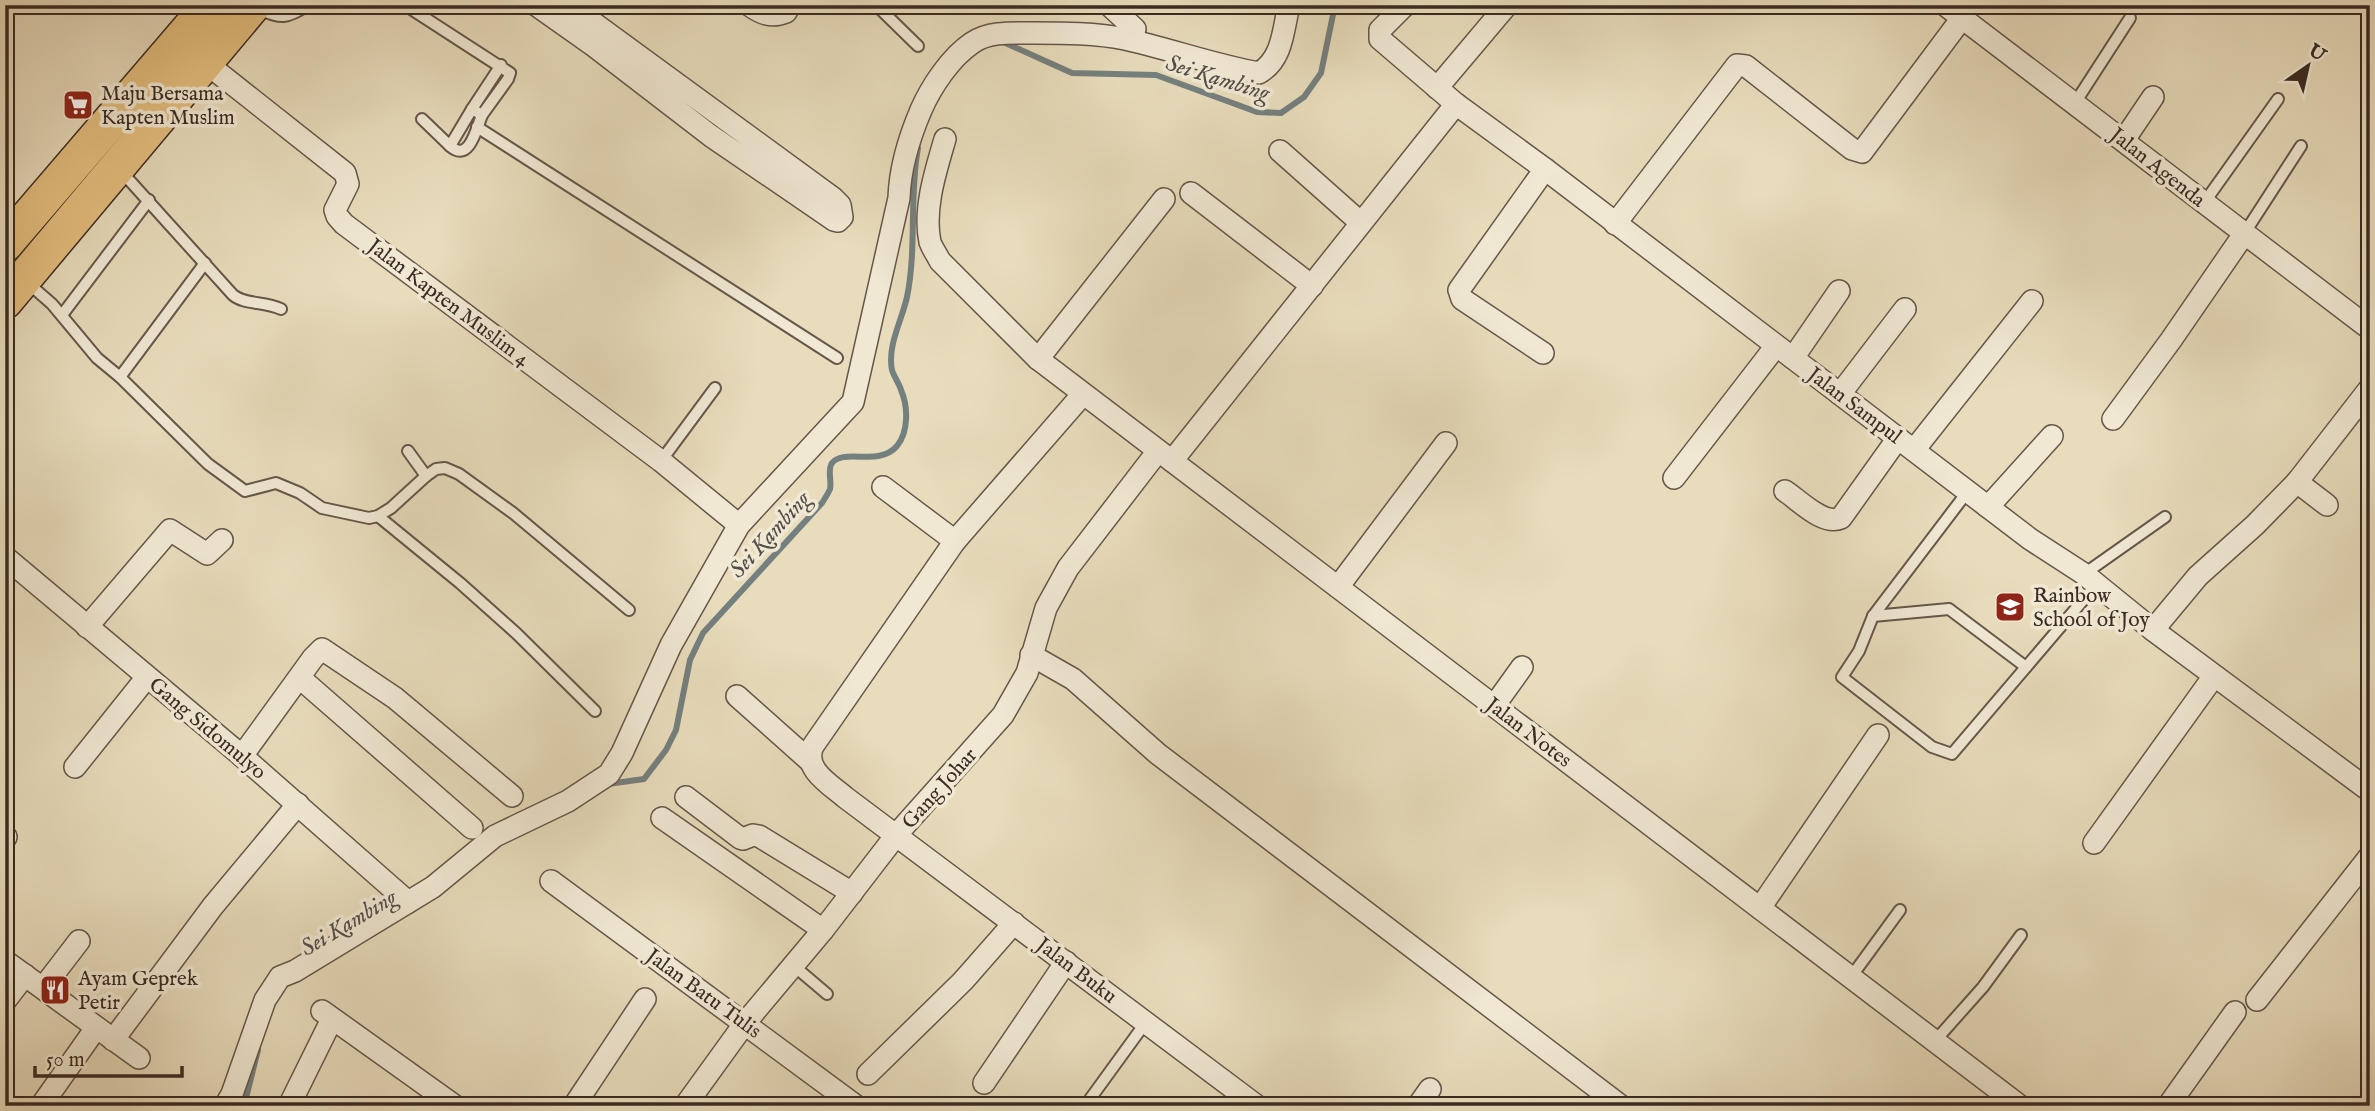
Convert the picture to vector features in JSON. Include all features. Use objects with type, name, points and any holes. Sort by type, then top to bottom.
[{"type":"main road","points":[[5,244],[210,5]]},
{"type":"main road","points":[[11,280],[118,167],[252,6]]},
{"type":"street","points":[[536,5],[600,38],[723,117],[833,198],[840,205],[842,217],[838,221],[834,220],[711,136],[600,38],[569,5]]},
{"type":"street","points":[[749,5],[770,16],[786,12],[790,5]]},
{"type":"street","points":[[1108,5],[1135,29]]},
{"type":"street","points":[[225,1106],[232,1094],[265,1000],[282,979],[433,887],[495,836],[568,801],[609,774],[622,753],[671,645],[739,525],[853,402],[899,198],[900,176],[915,123],[930,89],[972,43],[1002,33],[1052,33],[1122,39],[1227,68],[1259,73],[1269,67],[1276,58],[1289,5]]},
{"type":"street","name":"Jalan Sampul","points":[[1405,5],[1380,30],[1380,39],[1456,104],[2030,539],[2090,580],[2370,791]]},
{"type":"street","points":[[1437,88],[1507,5]]},
{"type":"street","points":[[1615,224],[1737,65],[1746,66],[1852,149],[1863,152],[1954,11]]},
{"type":"street","name":"Jalan Agenda","points":[[1954,11],[2370,329]]},
{"type":"street","name":"Jalan Kapten Muslim 4","points":[[206,62],[345,173],[348,184],[335,209],[344,224],[661,461],[739,525]]},
{"type":"street","points":[[2124,140],[2153,97]]},
{"type":"street","name":"Gang Johar","points":[[685,1106],[745,1023],[823,930],[897,834],[1003,715],[1027,673],[1046,608],[1068,568],[1312,286],[1456,104]]},
{"type":"street","points":[[711,136],[723,117]]},
{"type":"street","name":"Jalan Notes","points":[[945,139],[931,197],[931,244],[940,261],[1038,359],[2020,1106]]},
{"type":"street","points":[[1280,150],[1361,223]]},
{"type":"street","points":[[1543,353],[1462,299],[1459,290],[1545,169]]},
{"type":"street","points":[[1191,192],[1312,286]]},
{"type":"street","points":[[1038,359],[1164,200]]},
{"type":"street","points":[[2113,419],[2244,234]]},
{"type":"street","points":[[1674,478],[1839,291]]},
{"type":"street","points":[[1785,491],[1827,520],[1841,518],[2032,301]]},
{"type":"street","points":[[1840,394],[1905,309]]},
{"type":"street","points":[[2153,630],[2183,591],[2297,482],[2370,388]]},
{"type":"street","points":[[810,761],[813,746],[955,541],[1083,394]]},
{"type":"street","points":[[1988,507],[2052,436]]},
{"type":"street","points":[[1338,587],[1446,443]]},
{"type":"street","points":[[2297,482],[2327,505]]},
{"type":"street","points":[[883,487],[955,541]]},
{"type":"street","points":[[87,627],[170,530],[207,554],[222,540]]},
{"type":"street","name":"Gang Sidomulyo","points":[[5,557],[243,756],[408,902]]},
{"type":"street","points":[[243,756],[322,649],[395,698],[512,796]]},
{"type":"street","points":[[1031,655],[1073,679],[1158,754],[1621,1106]]},
{"type":"street","points":[[1494,706],[1522,667]]},
{"type":"street","points":[[2094,843],[2214,676]]},
{"type":"street","points":[[75,766],[147,677]]},
{"type":"street","points":[[300,678],[472,828]]},
{"type":"street","name":"Jalan Buku","points":[[737,696],[810,761],[814,771],[846,798],[1257,1106]]},
{"type":"street","points":[[1760,908],[1878,735]]},
{"type":"street","points":[[686,797],[740,838],[759,836],[852,893]]},
{"type":"street","points":[[113,1040],[213,906],[299,804]]},
{"type":"street","points":[[663,818],[823,930]]},
{"type":"street","points":[[2257,1000],[2370,856]]},
{"type":"street","name":"Jalan Batu Tulis","points":[[551,881],[856,1106]]},
{"type":"street","points":[[868,1074],[963,981],[1014,923]]},
{"type":"street","points":[[43,988],[79,941]]},
{"type":"street","points":[[5,961],[139,1058]]},
{"type":"street","points":[[984,1083],[1066,962]]},
{"type":"street","points":[[5,1001],[25,975]]},
{"type":"street","points":[[574,1106],[645,999]]},
{"type":"street","points":[[2168,1106],[2235,1012]]},
{"type":"street","points":[[289,1106],[327,1015],[454,1106]]},
{"type":"street","points":[[41,1106],[96,1028]]},
{"type":"street","points":[[1418,1106],[1430,1088]]},
{"type":"lane","points":[[252,6],[278,17],[289,17],[309,5]]},
{"type":"lane","points":[[405,5],[501,65],[477,112],[450,146]]},
{"type":"lane","points":[[876,5],[918,46]]},
{"type":"lane","points":[[2075,103],[2130,18]]},
{"type":"lane","points":[[2204,203],[2278,99]]},
{"type":"lane","points":[[422,119],[457,152],[463,152],[468,149],[477,127],[477,112]]},
{"type":"lane","points":[[477,127],[836,358]]},
{"type":"lane","points":[[2244,234],[2301,146]]},
{"type":"lane","points":[[118,167],[237,299],[268,303],[281,309]]},
{"type":"lane","points":[[62,315],[149,200]]},
{"type":"lane","points":[[120,377],[205,263]]},
{"type":"lane","points":[[11,280],[62,315],[97,358],[120,377],[208,464],[244,491],[276,483],[300,493],[322,508],[369,518],[391,508],[436,469],[445,468],[459,474],[513,513],[629,610]]},
{"type":"lane","points":[[661,461],[715,388]]},
{"type":"lane","points":[[408,452],[426,476]]},
{"type":"lane","points":[[1968,491],[1874,616],[1859,651],[1842,677],[1932,747],[1952,754],[2026,667],[2090,580],[2165,517]]},
{"type":"lane","points":[[378,516],[516,633],[595,711]]},
{"type":"lane","points":[[1874,616],[1949,610],[2026,667]]},
{"type":"lane","points":[[1851,977],[1900,910]]},
{"type":"lane","points":[[1936,1041],[1983,987],[2021,935]]},
{"type":"lane","points":[[794,966],[827,994]]},
{"type":"lane","points":[[1085,1106],[1146,1022]]},
{"type":"waterway","name":"Sei Kambing","points":[[1001,41],[1072,73],[1156,75],[1257,112],[1281,113],[1304,97],[1321,73],[1335,5]]},
{"type":"waterway","name":"Sei Kambing","points":[[608,784],[644,779],[666,750],[676,730],[690,660],[703,633],[822,503],[830,489],[832,463],[845,457],[881,455],[890,452],[901,440],[906,411],[891,361],[910,279],[918,148]]},
{"type":"waterway","name":"Sei Kambing","points":[[244,1106],[258,1050]]},
{"type":"place","name":"Maju Bersama Kapten Muslim","points":[[78,105]]},
{"type":"place","name":"Rainbow School of Joy","points":[[2010,607]]},
{"type":"place","name":"Ayam Geprek Petir","points":[[55,990]]}]
